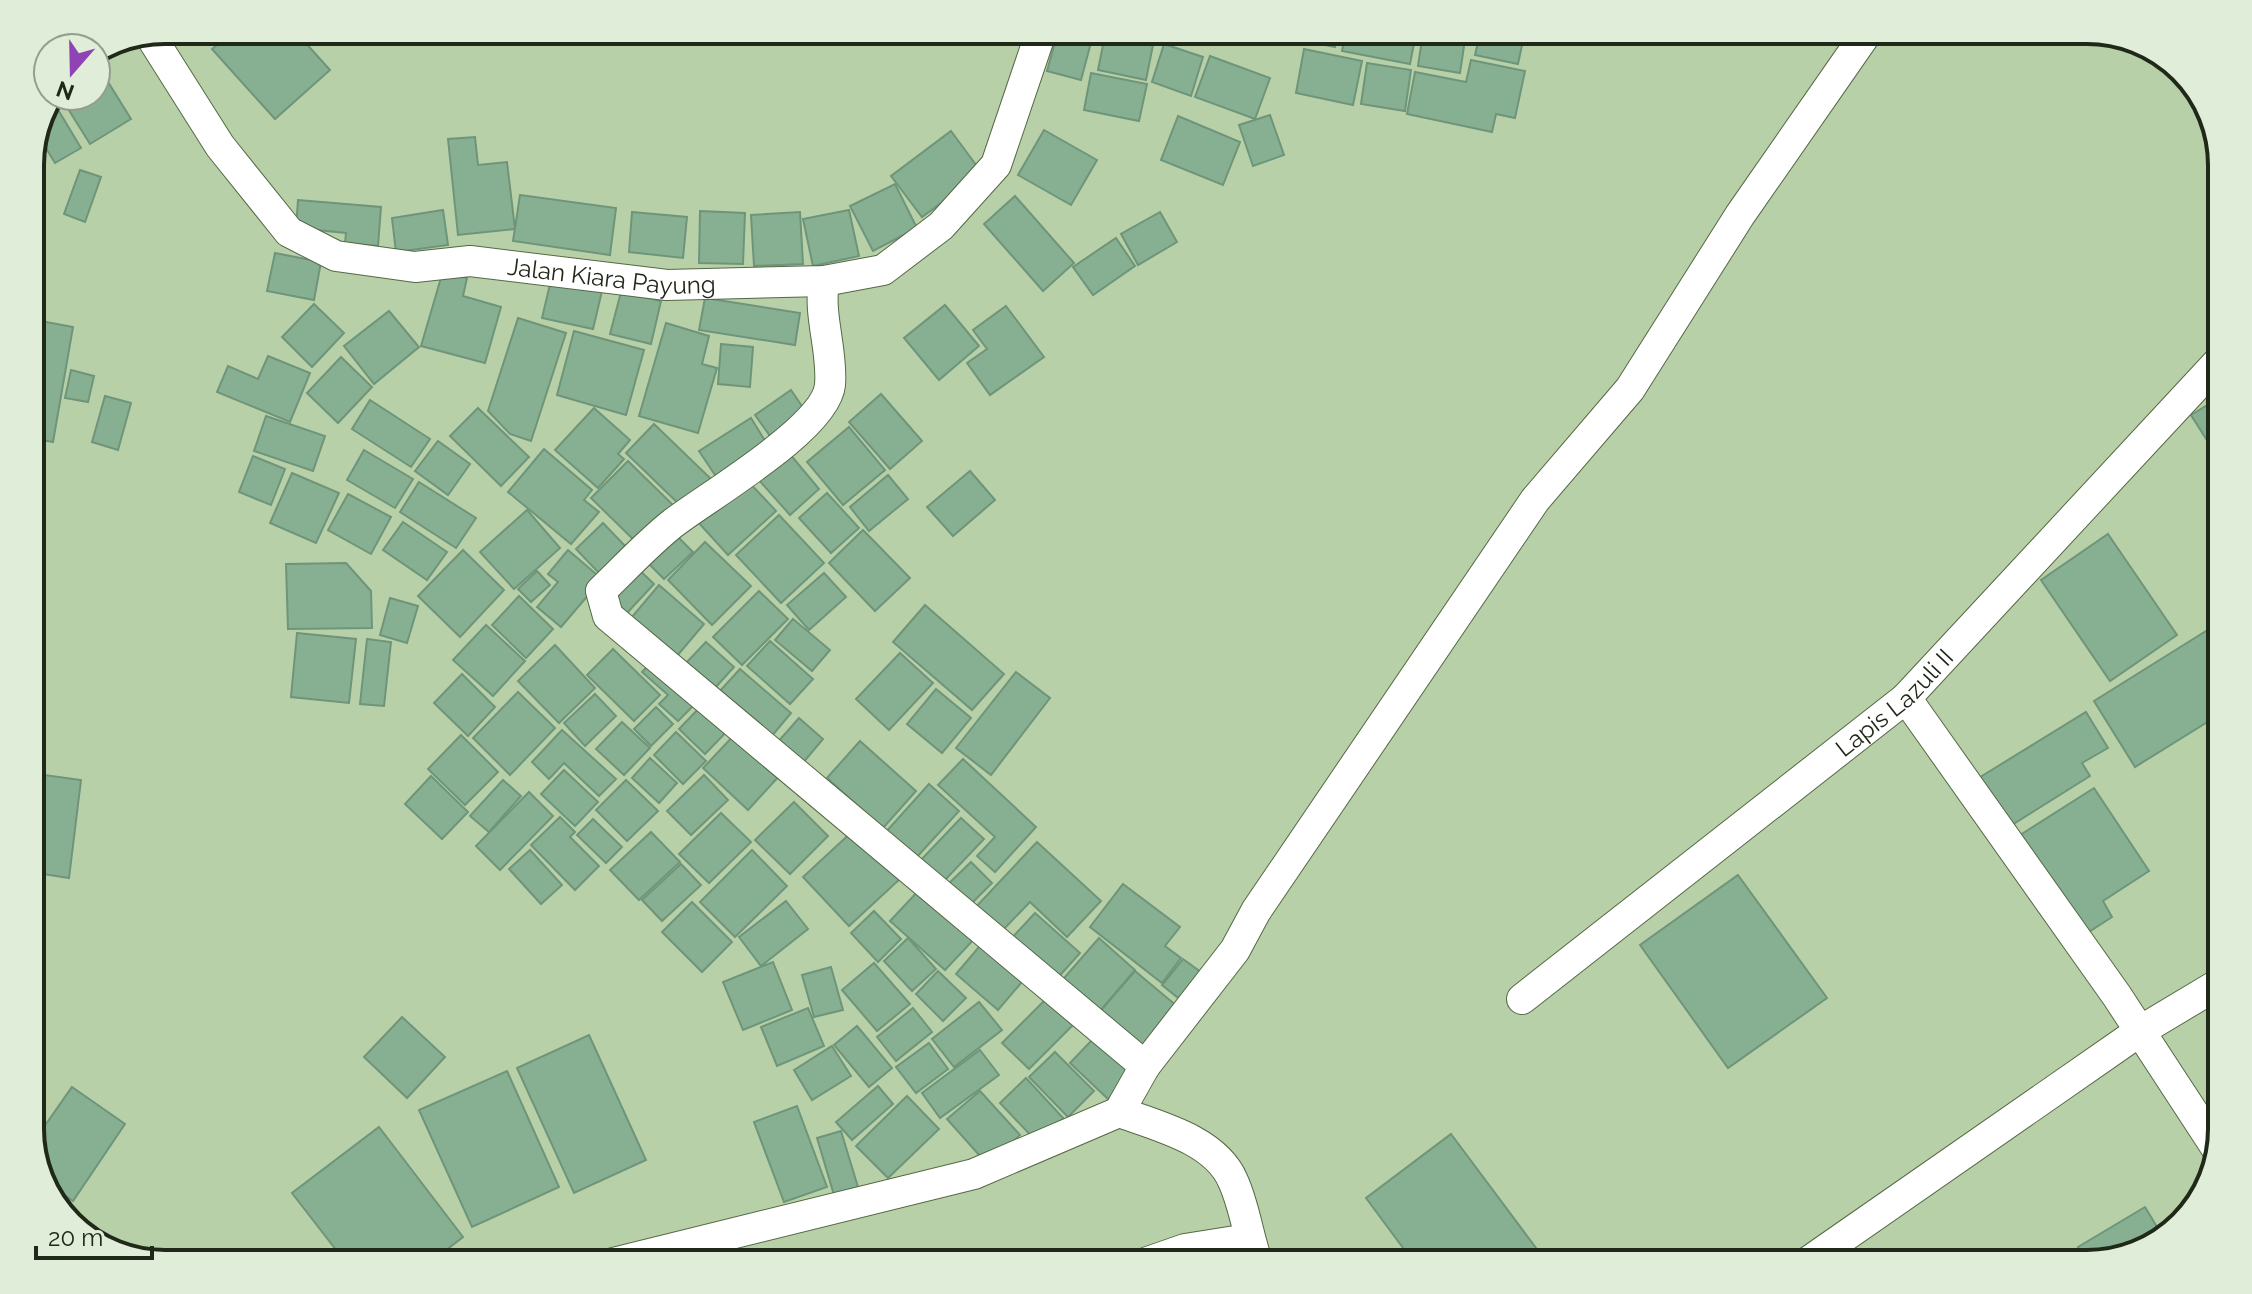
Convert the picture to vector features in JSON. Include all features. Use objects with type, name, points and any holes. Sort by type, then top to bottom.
[{"type":"street","name":"Jalan Kiara Payung","points":[[156,45],[220,146],[289,232],[336,256],[415,267],[470,261],[667,285],[824,281],[883,270],[941,226],[996,165],[1037,44]]},
{"type":"street","points":[[666,1250],[974,1174],[1119,1112],[1145,1066],[1235,950],[1256,911],[1535,500],[1630,389],[1740,215],[1859,44]]},
{"type":"street","points":[[824,281],[821,301],[830,386],[823,404],[805,427],[670,525],[601,591],[608,616],[1145,1066]]},
{"type":"street","name":"Lapis Lazuli II","points":[[1522,999],[1906,698],[2208,373]]},
{"type":"street","points":[[1906,698],[2140,1031],[2208,1135]]},
{"type":"street","points":[[1825,1250],[2140,1031],[2208,990]]},
{"type":"street","points":[[1119,1112],[1175,1133],[1224,1162],[1234,1183],[1252,1250]]},
{"type":"street","points":[[1182,1250],[1208,1250]]},
{"type":"building","points":[[218,44],[307,44],[330,70],[275,119],[212,49]]},
{"type":"building","points":[[1054,44],[1091,44],[1081,80],[1047,71]]},
{"type":"building","points":[[1103,44],[1153,44],[1146,80],[1098,70]]},
{"type":"building","points":[[1164,44],[1203,57],[1191,96],[1152,82]]},
{"type":"building","points":[[1343,44],[1414,44],[1410,64],[1342,51]]},
{"type":"building","points":[[1421,44],[1464,44],[1460,73],[1418,66]]},
{"type":"building","points":[[1478,44],[1522,44],[1518,64],[1475,55]]},
{"type":"building","points":[[1304,49],[1362,61],[1353,105],[1296,93]]},
{"type":"building","points":[[1210,56],[1270,78],[1255,119],[1195,97]]},
{"type":"building","points":[[1471,60],[1525,71],[1515,118],[1496,114],[1492,132],[1407,114],[1415,72],[1466,82]]},
{"type":"building","points":[[1367,63],[1411,70],[1405,111],[1361,104]]},
{"type":"building","points":[[1091,73],[1147,84],[1139,121],[1084,110]]},
{"type":"building","points":[[112,88],[131,119],[90,144],[70,112],[112,112]]},
{"type":"building","points":[[56,112],[59,112],[81,148],[55,163],[46,148]]},
{"type":"building","points":[[1270,115],[1284,155],[1253,166],[1239,125]]},
{"type":"building","points":[[1178,116],[1240,142],[1223,185],[1161,160]]},
{"type":"building","points":[[1044,130],[1097,160],[1071,205],[1018,175]]},
{"type":"building","points":[[951,131],[982,173],[922,217],[891,176]]},
{"type":"building","points":[[475,137],[478,165],[507,162],[515,229],[458,235],[448,139]]},
{"type":"building","points":[[80,170],[101,177],[85,222],[64,214]]},
{"type":"building","points":[[895,184],[917,228],[873,251],[850,206]]},
{"type":"building","points":[[520,195],[616,208],[610,255],[513,241]]},
{"type":"building","points":[[1015,196],[1074,263],[1043,291],[984,224]]},
{"type":"building","points":[[298,200],[381,207],[378,246],[345,243],[346,233],[296,228]]},
{"type":"building","points":[[443,210],[448,245],[396,252],[392,218]]},
{"type":"building","points":[[849,210],[859,256],[813,266],[803,219]]},
{"type":"building","points":[[700,211],[745,213],[743,264],[699,263]]},
{"type":"building","points":[[632,212],[687,217],[683,258],[629,252]]},
{"type":"building","points":[[800,212],[803,264],[754,266],[751,215]]},
{"type":"building","points":[[1160,212],[1177,242],[1138,265],[1121,234]]},
{"type":"building","points":[[1116,238],[1135,266],[1093,295],[1073,267]]},
{"type":"building","points":[[275,253],[321,262],[314,300],[267,291]]},
{"type":"building","points":[[443,271],[467,278],[463,296],[501,307],[485,363],[421,346]]},
{"type":"building","points":[[551,280],[602,291],[593,329],[542,318]]},
{"type":"building","points":[[621,292],[661,301],[651,344],[610,334]]},
{"type":"building","points":[[705,298],[800,313],[795,345],[699,330]]},
{"type":"building","points":[[314,304],[344,333],[312,367],[282,337]]},
{"type":"building","points":[[945,305],[979,346],[939,380],[904,338]]},
{"type":"building","points":[[1006,306],[1044,357],[990,395],[967,363],[987,349],[973,330]]},
{"type":"building","points":[[389,311],[419,347],[374,384],[344,346]]},
{"type":"building","points":[[518,318],[566,333],[531,441],[510,434],[488,411]]},
{"type":"building","points":[[44,322],[73,327],[53,442],[44,440]]},
{"type":"building","points":[[666,323],[709,336],[702,364],[717,368],[698,433],[639,416]]},
{"type":"building","points":[[574,331],[644,350],[626,415],[557,395]]},
{"type":"building","points":[[721,344],[753,347],[750,387],[718,384]]},
{"type":"building","points":[[268,356],[310,373],[290,422],[217,392],[228,366],[258,379]]},
{"type":"building","points":[[341,357],[372,387],[338,423],[307,393]]},
{"type":"building","points":[[71,370],[94,376],[88,402],[65,398]]},
{"type":"building","points":[[791,390],[810,418],[775,443],[755,415]]},
{"type":"building","points":[[881,394],[922,441],[890,469],[849,422]]},
{"type":"building","points":[[105,396],[131,403],[118,450],[92,442]]},
{"type":"building","points":[[370,400],[430,439],[411,467],[352,429]]},
{"type":"building","points":[[2208,405],[2208,442],[2191,415]]},
{"type":"building","points":[[478,408],[529,457],[501,486],[450,436]]},
{"type":"building","points":[[594,408],[630,440],[618,454],[624,459],[598,488],[555,450]]},
{"type":"building","points":[[266,416],[325,436],[313,471],[254,451]]},
{"type":"building","points":[[751,418],[770,449],[719,481],[699,451]]},
{"type":"building","points":[[654,424],[711,479],[683,508],[626,453]]},
{"type":"building","points":[[849,427],[885,470],[843,505],[807,462]]},
{"type":"building","points":[[438,441],[470,464],[448,495],[415,471]]},
{"type":"building","points":[[544,449],[592,490],[584,500],[599,512],[571,544],[508,492]]},
{"type":"building","points":[[364,450],[413,479],[395,508],[347,480]]},
{"type":"building","points":[[789,453],[819,489],[790,515],[758,479]]},
{"type":"building","points":[[253,456],[285,469],[271,505],[239,492]]},
{"type":"building","points":[[628,461],[676,508],[639,545],[591,498]]},
{"type":"building","points":[[970,471],[995,500],[953,536],[927,507]]},
{"type":"building","points":[[292,473],[339,493],[316,543],[270,523]]},
{"type":"building","points":[[888,475],[908,499],[869,531],[850,507]]},
{"type":"building","points":[[746,479],[776,511],[728,555],[698,522]]},
{"type":"building","points":[[419,482],[476,518],[456,548],[400,512]]},
{"type":"building","points":[[827,493],[859,528],[831,553],[799,518]]},
{"type":"building","points":[[348,494],[391,517],[371,554],[328,530]]},
{"type":"building","points":[[527,510],[560,548],[514,589],[480,552]]},
{"type":"building","points":[[779,515],[824,563],[781,603],[736,555]]},
{"type":"building","points":[[403,522],[447,552],[427,580],[383,550]]},
{"type":"building","points":[[603,523],[628,549],[601,575],[576,549]]},
{"type":"building","points":[[863,530],[910,578],[875,611],[829,563]]},
{"type":"building","points":[[2108,534],[2177,635],[2110,681],[2041,580]]},
{"type":"building","points":[[677,536],[693,552],[664,579],[648,563]]},
{"type":"building","points":[[705,542],[751,586],[712,625],[668,580]]},
{"type":"building","points":[[463,550],[504,590],[460,637],[418,596]]},
{"type":"building","points":[[568,550],[602,579],[561,627],[537,607],[558,582],[548,574]]},
{"type":"building","points":[[346,563],[371,591],[372,628],[288,629],[286,564]]},
{"type":"building","points":[[632,563],[654,584],[627,613],[605,592]]},
{"type":"building","points":[[537,571],[550,585],[531,602],[518,589]]},
{"type":"building","points":[[824,573],[846,597],[809,630],[787,605]]},
{"type":"building","points":[[659,585],[704,624],[677,656],[632,617]]},
{"type":"building","points":[[759,591],[788,619],[742,665],[713,637]]},
{"type":"building","points":[[519,596],[553,629],[526,658],[492,625]]},
{"type":"building","points":[[390,598],[418,606],[407,643],[380,635]]},
{"type":"building","points":[[925,605],[1004,674],[972,710],[893,642]]},
{"type":"building","points":[[793,619],[830,650],[812,671],[775,640]]},
{"type":"building","points":[[486,625],[525,661],[493,696],[453,660]]},
{"type":"building","points":[[2208,630],[2208,722],[2135,767],[2094,701]]},
{"type":"building","points":[[297,633],[356,639],[349,703],[291,697]]},
{"type":"building","points":[[367,639],[391,642],[384,706],[360,704]]},
{"type":"building","points":[[770,641],[813,679],[790,704],[747,666]]},
{"type":"building","points":[[706,642],[734,667],[714,689],[686,663]]},
{"type":"building","points":[[555,645],[595,688],[559,723],[518,681]]},
{"type":"building","points":[[613,649],[660,695],[634,721],[587,675]]},
{"type":"building","points":[[900,653],[933,683],[889,730],[856,699]]},
{"type":"building","points":[[656,658],[700,699],[678,721],[659,704],[668,695],[642,672]]},
{"type":"building","points":[[740,669],[791,713],[771,737],[719,692]]},
{"type":"building","points":[[1016,672],[1050,698],[991,775],[956,748]]},
{"type":"building","points":[[462,674],[495,707],[468,736],[434,703]]},
{"type":"building","points":[[936,689],[971,718],[942,753],[907,724]]},
{"type":"building","points":[[518,692],[555,728],[510,775],[473,738]]},
{"type":"building","points":[[595,694],[616,716],[585,746],[564,723]]},
{"type":"building","points":[[704,703],[731,727],[705,754],[679,729]]},
{"type":"building","points":[[656,707],[673,724],[651,746],[634,729]]},
{"type":"building","points":[[2086,712],[2108,748],[2082,763],[2090,776],[2007,828],[1977,779]]},
{"type":"building","points":[[799,718],[823,739],[802,764],[777,743]]},
{"type":"building","points":[[622,722],[650,748],[624,775],[596,749]]},
{"type":"building","points":[[562,730],[616,779],[599,796],[564,763],[549,779],[532,762]]},
{"type":"building","points":[[738,731],[782,773],[748,810],[703,768]]},
{"type":"building","points":[[676,732],[706,761],[683,784],[654,755]]},
{"type":"building","points":[[461,735],[498,772],[465,805],[428,769]]},
{"type":"building","points":[[860,741],[916,791],[883,828],[827,778]]},
{"type":"building","points":[[650,758],[677,783],[659,803],[632,778]]},
{"type":"building","points":[[963,759],[1036,827],[995,872],[977,856],[995,837],[938,785]]},
{"type":"building","points":[[564,770],[598,802],[575,826],[541,794]]},
{"type":"building","points":[[44,775],[81,780],[69,878],[44,874]]},
{"type":"building","points":[[704,775],[728,800],[691,835],[667,811]]},
{"type":"building","points":[[431,776],[468,812],[442,839],[405,804]]},
{"type":"building","points":[[503,780],[521,796],[489,832],[470,816]]},
{"type":"building","points":[[626,780],[658,811],[627,841],[596,810]]},
{"type":"building","points":[[929,784],[959,811],[915,859],[885,833]]},
{"type":"building","points":[[2094,788],[2149,871],[2103,901],[2112,917],[2081,937],[2017,837]]},
{"type":"building","points":[[529,792],[553,816],[500,870],[476,846]]},
{"type":"building","points":[[794,802],[828,836],[790,874],[755,840]]},
{"type":"building","points":[[721,813],[751,842],[709,883],[679,854]]},
{"type":"building","points":[[560,817],[575,832],[570,837],[599,866],[575,890],[531,845]]},
{"type":"building","points":[[961,818],[984,839],[943,882],[920,861]]},
{"type":"building","points":[[593,819],[622,847],[606,863],[577,835]]},
{"type":"building","points":[[855,829],[901,878],[849,926],[803,877]]},
{"type":"building","points":[[651,832],[680,862],[639,900],[610,870]]},
{"type":"building","points":[[1037,842],[1101,901],[1067,937],[1030,902],[1000,933],[974,909]]},
{"type":"building","points":[[530,850],[562,885],[541,904],[509,869]]},
{"type":"building","points":[[752,850],[787,886],[735,937],[700,902]]},
{"type":"building","points":[[971,862],[992,883],[967,908],[945,887]]},
{"type":"building","points":[[681,864],[701,885],[662,921],[642,900]]},
{"type":"building","points":[[1738,875],[1827,998],[1728,1068],[1640,945]]},
{"type":"building","points":[[1123,884],[1180,927],[1165,946],[1181,958],[1162,983],[1090,927]]},
{"type":"building","points":[[922,887],[976,937],[945,970],[890,921]]},
{"type":"building","points":[[786,901],[808,929],[761,966],[739,937]]},
{"type":"building","points":[[692,902],[732,942],[702,972],[662,932]]},
{"type":"building","points":[[874,911],[901,939],[878,962],[851,933]]},
{"type":"building","points":[[1035,913],[1080,953],[1054,982],[1009,941]]},
{"type":"building","points":[[908,938],[936,969],[912,991],[884,961]]},
{"type":"building","points":[[1099,938],[1135,970],[1095,1017],[1058,985]]},
{"type":"building","points":[[985,940],[1027,976],[998,1010],[956,974]]},
{"type":"building","points":[[1183,959],[1209,978],[1187,1005],[1162,985]]},
{"type":"building","points":[[773,962],[792,1010],[743,1030],[723,982]]},
{"type":"building","points":[[874,963],[910,1004],[877,1031],[842,990]]},
{"type":"building","points":[[831,967],[843,1010],[814,1017],[802,975]]},
{"type":"building","points":[[938,971],[966,998],[943,1021],[916,994]]},
{"type":"building","points":[[1135,971],[1184,1012],[1146,1056],[1097,1015]]},
{"type":"building","points":[[1047,998],[1074,1024],[1029,1069],[1002,1043]]},
{"type":"building","points":[[979,1002],[1002,1030],[954,1067],[932,1039]]},
{"type":"building","points":[[808,1008],[824,1046],[777,1066],[761,1027]]},
{"type":"building","points":[[913,1008],[932,1032],[896,1061],[877,1037]]},
{"type":"building","points":[[402,1017],[445,1057],[407,1098],[364,1057]]},
{"type":"building","points":[[857,1026],[892,1068],[869,1087],[834,1045]]},
{"type":"building","points":[[589,1035],[646,1160],[574,1193],[517,1068]]},
{"type":"building","points":[[1094,1038],[1133,1075],[1108,1099],[1070,1063]]},
{"type":"building","points":[[929,1043],[948,1069],[916,1093],[896,1067]]},
{"type":"building","points":[[832,1046],[851,1076],[812,1100],[794,1070]]},
{"type":"building","points":[[980,1050],[999,1075],[940,1118],[922,1093]]},
{"type":"building","points":[[1055,1052],[1094,1091],[1068,1117],[1029,1077]]},
{"type":"building","points":[[507,1071],[559,1187],[472,1227],[419,1110]]},
{"type":"building","points":[[1026,1078],[1064,1119],[1038,1143],[1000,1103]]},
{"type":"building","points":[[878,1086],[893,1104],[852,1140],[836,1122]]},
{"type":"building","points":[[72,1087],[125,1124],[73,1201],[63,1194],[50,1168],[44,1127]]},
{"type":"building","points":[[980,1091],[1020,1135],[988,1165],[947,1119]]},
{"type":"building","points":[[907,1096],[939,1129],[888,1178],[856,1146]]},
{"type":"building","points":[[797,1106],[827,1187],[784,1202],[754,1122]]},
{"type":"building","points":[[379,1127],[463,1237],[446,1250],[336,1250],[292,1193]]},
{"type":"building","points":[[841,1131],[858,1187],[834,1195],[817,1138]]},
{"type":"building","points":[[1451,1134],[1538,1250],[1405,1250],[1366,1198]]},
{"type":"building","points":[[2145,1207],[2157,1228],[2119,1246],[2087,1250],[2078,1247]]}]
